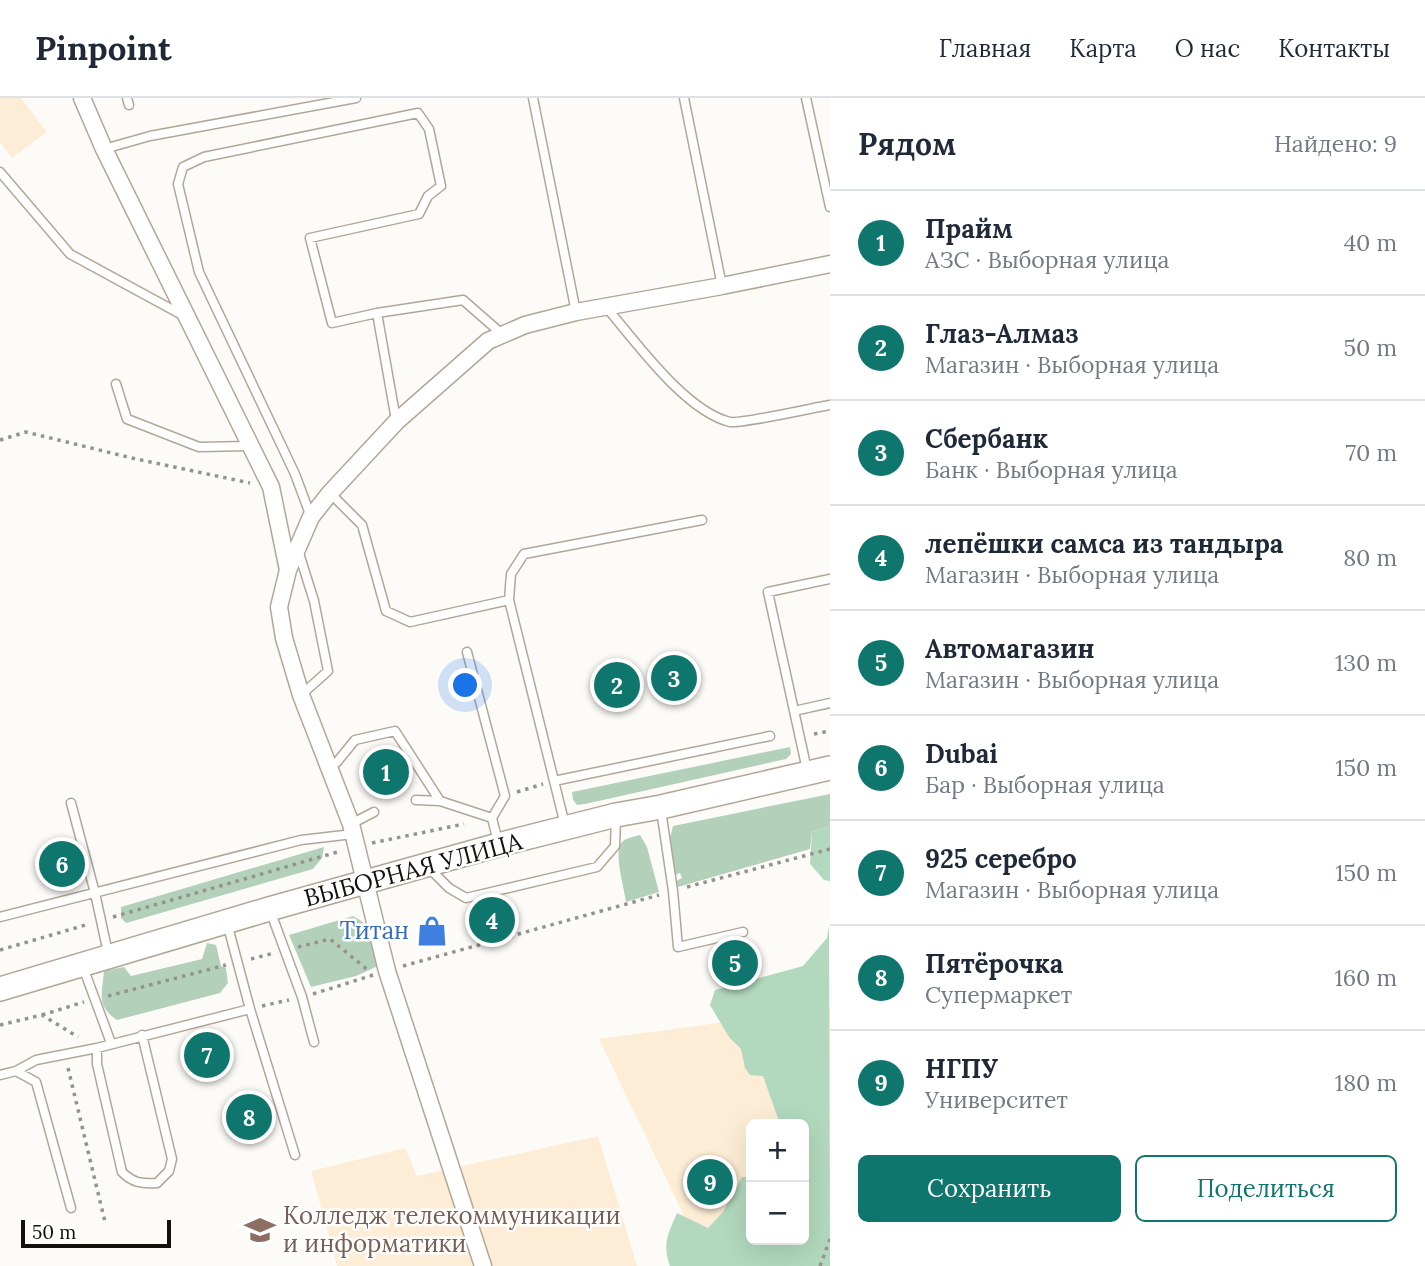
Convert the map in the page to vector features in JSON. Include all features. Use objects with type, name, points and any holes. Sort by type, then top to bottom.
[{"type":"main road","name":"ВЫБОРНАЯ УЛИЦА","points":[[0,989],[269,909],[498,845],[616,815],[830,768]]},
{"type":"street","points":[[82,98],[186,318],[271,487],[288,570]]},
{"type":"street","points":[[483,1266],[380,973],[366,882],[354,835],[301,695],[284,638],[279,607],[288,570],[311,517],[330,493],[397,421],[488,341],[525,325],[576,312],[830,264]]},
{"type":"lane","points":[[533,98],[576,312]]},
{"type":"lane","points":[[684,98],[722,286]]},
{"type":"lane","points":[[806,98],[830,207]]},
{"type":"lane","points":[[104,149],[150,136],[351,99]]},
{"type":"lane","points":[[311,517],[295,474],[200,272],[178,184],[183,167],[204,157],[418,113],[429,129],[441,186],[428,196],[419,214],[310,238],[332,323],[463,300],[502,334]]},
{"type":"lane","points":[[0,172],[70,254],[186,318]]},
{"type":"lane","points":[[606,307],[661,372],[702,410],[732,422],[830,405]]},
{"type":"lane","points":[[377,313],[397,421]]},
{"type":"lane","points":[[116,384],[127,419],[199,447],[249,446]]},
{"type":"lane","points":[[330,493],[362,526],[386,611],[410,622],[509,600]]},
{"type":"lane","points":[[566,828],[509,600],[511,574],[524,554],[702,520]]},
{"type":"lane","points":[[298,550],[314,601],[328,671],[301,695]]},
{"type":"lane","points":[[807,773],[768,592],[830,579]]},
{"type":"lane","points":[[467,652],[505,796],[492,818],[498,845]]},
{"type":"lane","points":[[794,711],[830,703]]},
{"type":"lane","points":[[328,767],[337,762],[355,740],[395,731],[440,801]]},
{"type":"lane","points":[[554,781],[770,736]]},
{"type":"lane","points":[[416,800],[440,801],[492,818]]},
{"type":"lane","points":[[71,803],[109,956]]},
{"type":"lane","points":[[661,807],[678,947],[743,932]]},
{"type":"lane","points":[[0,917],[301,840],[354,835],[374,813]]},
{"type":"lane","points":[[425,865],[449,888],[466,898],[597,867],[615,846],[616,815]]},
{"type":"lane","points":[[269,909],[302,997],[314,1042]]},
{"type":"lane","points":[[226,922],[295,1155]]},
{"type":"lane","points":[[82,964],[111,1043]]},
{"type":"lane","points":[[0,1075],[16,1071],[36,1060],[97,1048],[250,1009]]},
{"type":"lane","points":[[97,1048],[97,1064],[122,1172],[130,1180],[157,1183],[169,1171],[172,1159],[142,1035]]},
{"type":"lane","points":[[16,1071],[36,1082],[71,1208]]},
{"type":"path","points":[[0,440],[26,432],[271,487]]},
{"type":"path","points":[[505,796],[554,781]]},
{"type":"path","points":[[0,950],[101,920],[354,835],[492,818]]},
{"type":"path","points":[[250,1009],[302,997],[830,849]]},
{"type":"path","points":[[0,1025],[330,939],[380,973]]},
{"type":"path","points":[[42,1015],[97,1048]]},
{"type":"path","points":[[64,1053],[105,1222]]},
{"type":"path","points":[[820,1266],[830,1239]]},
{"type":"shaded area","points":[[0,98],[21,98],[47,132],[12,158],[0,142]]},
{"type":"shaded area","points":[[830,1008],[830,1266],[708,1266],[599,1039]]},
{"type":"shaded area","points":[[598,1136],[637,1266],[337,1266],[311,1171],[405,1148],[417,1176]]},
{"type":"green space","points":[[790,747],[791,754],[786,759],[585,804],[577,805],[573,800],[572,792]]},
{"type":"green space","points":[[830,794],[830,826],[812,832],[810,849],[678,887],[676,881],[682,878],[680,873],[675,875],[668,846],[673,826]]},
{"type":"green space","points":[[830,826],[830,881],[824,880],[810,864],[812,832]]},
{"type":"green space","points":[[640,835],[647,847],[659,892],[626,902],[619,865],[620,845],[628,838]]},
{"type":"green space","points":[[324,847],[322,858],[313,869],[126,923],[121,918],[121,907]]},
{"type":"green space","points":[[353,916],[369,930],[378,966],[356,976],[311,987],[289,935]]},
{"type":"green space","points":[[829,926],[830,1266],[670,1266],[666,1245],[677,1213],[708,1228],[723,1212],[742,1177],[746,1177],[746,1245],[809,1245],[809,1119],[778,1119],[763,1076],[750,1075],[745,1068],[741,1049],[729,1037],[710,1005],[715,990],[803,966],[827,938]]},
{"type":"green space","points":[[207,943],[216,945],[221,966],[226,968],[228,983],[220,993],[117,1020],[106,1010],[102,999],[104,971],[124,967],[131,976],[202,959]]},
{"type":"place","name":"Сбербанк","points":[[674,678]]},
{"type":"place","name":"Глаз-Алмаз","points":[[617,685]]},
{"type":"place","name":"Прайм","points":[[386,772]]},
{"type":"place","name":"Dubai","points":[[62,864]]},
{"type":"place","name":"лепёшки самса из тандыра","points":[[492,920]]},
{"type":"place","name":"Титан","points":[[432,931]]},
{"type":"place","name":"Автомагазин","points":[[735,963]]},
{"type":"place","name":"925 серебро","points":[[207,1055]]},
{"type":"place","name":"Пятёрочка","points":[[249,1117]]},
{"type":"place","name":"НГПУ","points":[[710,1182]]},
{"type":"place","name":"Колледж телекоммуникации и информатики","points":[[260,1230]]}]
